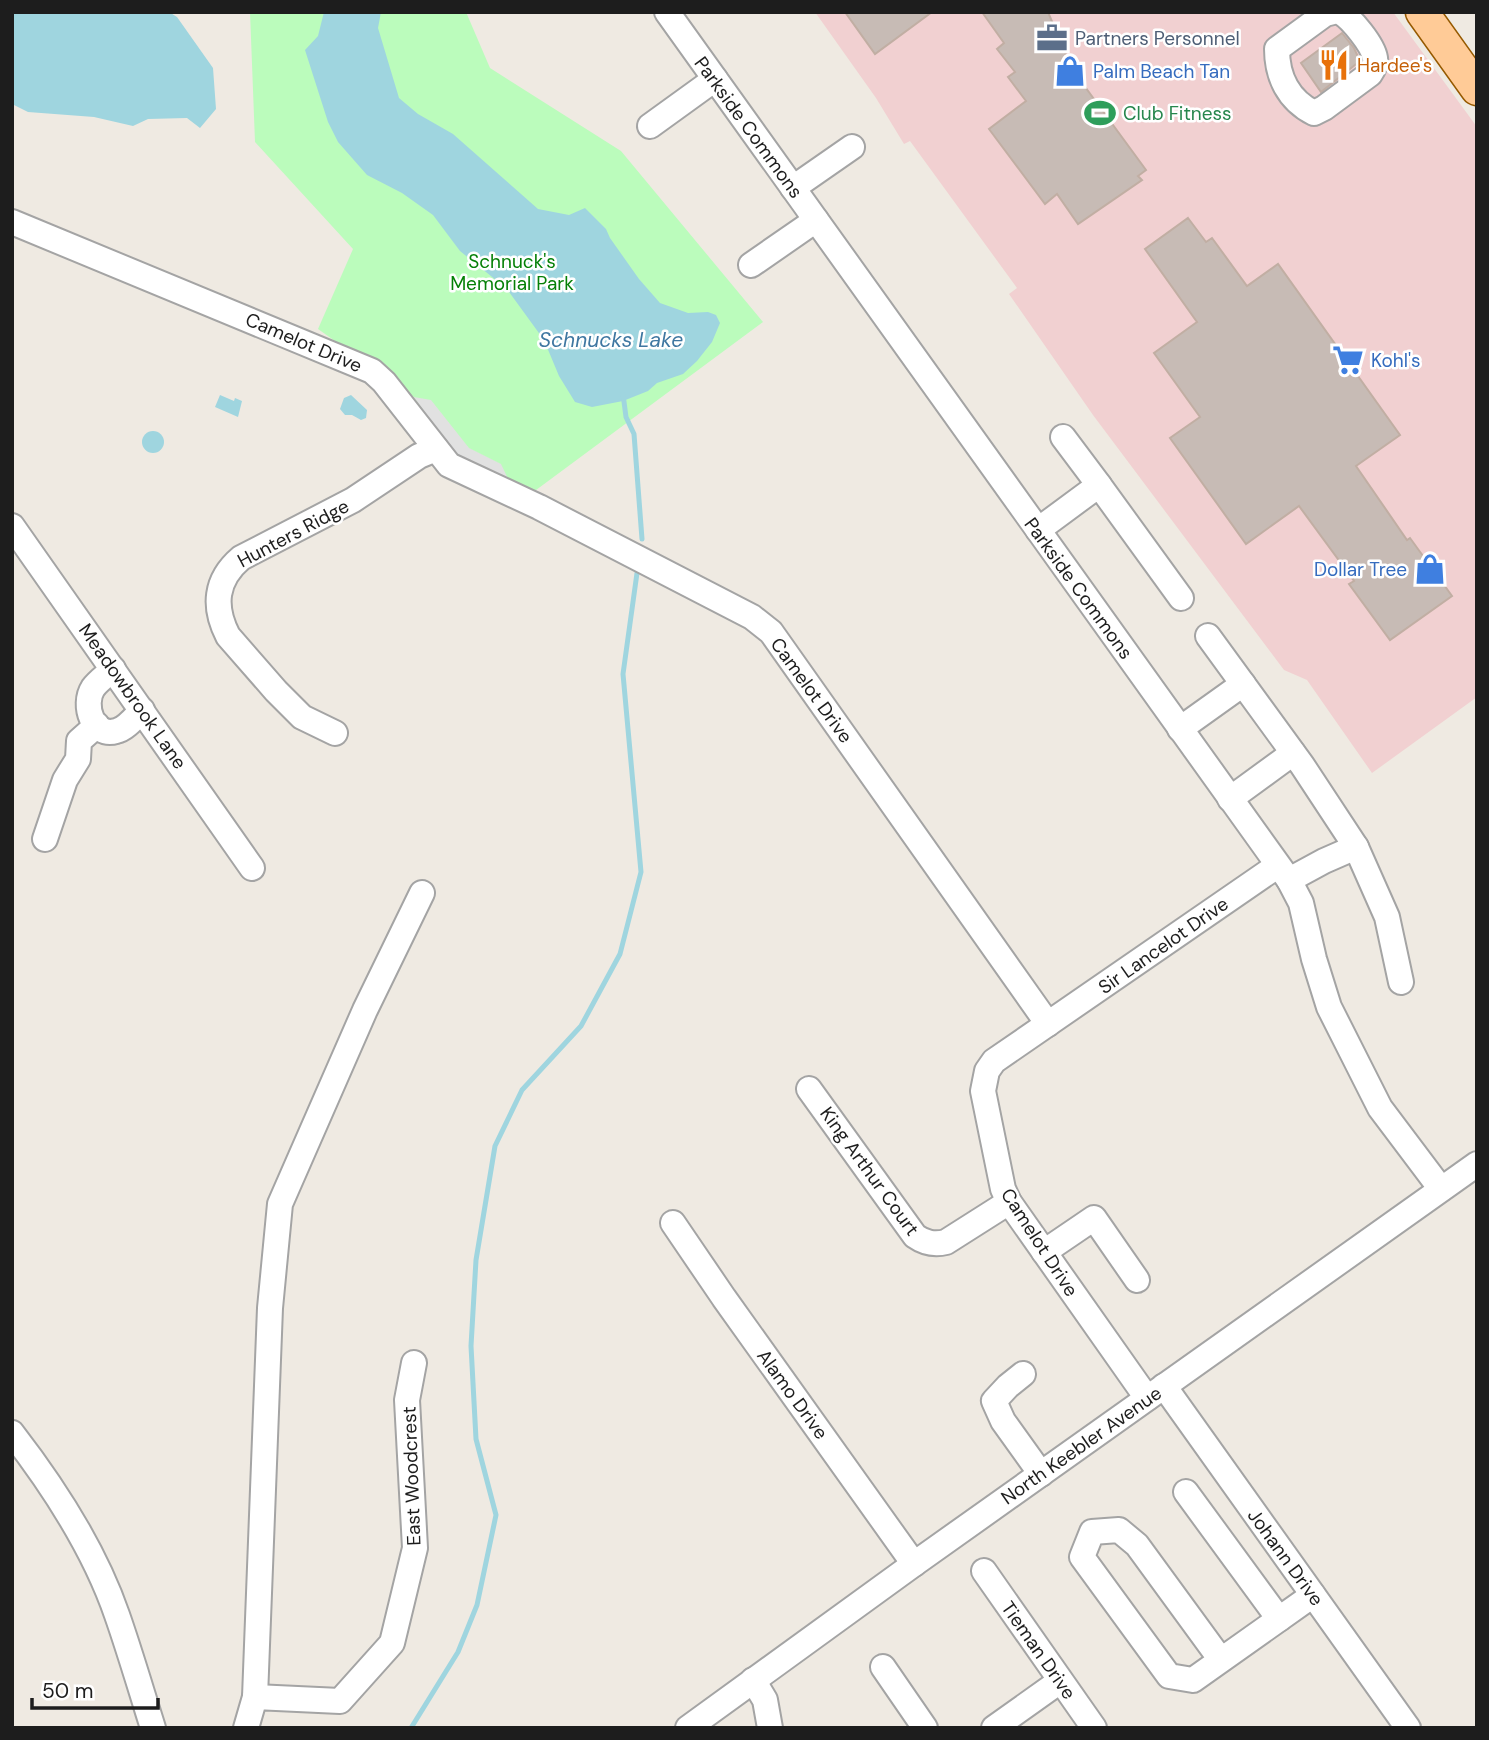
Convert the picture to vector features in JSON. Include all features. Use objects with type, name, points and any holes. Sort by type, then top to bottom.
[{"type":"main road","points":[[1422,12],[1477,89]]},
{"type":"street","name":"Parkside Commons","points":[[667,12],[1283,873],[1301,903],[1329,1007],[1380,1108],[1441,1189]]},
{"type":"street","points":[[1333,12],[1325,14],[1278,49],[1277,66],[1283,82],[1300,106],[1314,113],[1370,74],[1375,66],[1375,54],[1369,44],[1349,17],[1340,12]]},
{"type":"street","points":[[650,126],[715,79]]},
{"type":"street","points":[[793,188],[852,147]]},
{"type":"street","points":[[751,265],[816,220]]},
{"type":"street","name":"Camelot Drive","points":[[12,222],[372,371],[384,382],[449,465],[551,513],[740,611],[771,632],[1048,1024],[994,1061],[983,1082],[1003,1189],[1044,1252],[1155,1392]]},
{"type":"street","points":[[1063,437],[1181,598]]},
{"type":"street","name":"Hunters Ridge","points":[[335,733],[302,717],[268,683],[229,636],[219,610],[223,577],[240,558],[354,500],[419,456],[436,449]]},
{"type":"street","points":[[1038,530],[1099,485]]},
{"type":"street","name":"Meadowbrook Lane","points":[[12,526],[252,868]]},
{"type":"street","points":[[1208,636],[1293,753],[1356,847],[1387,917],[1401,982]]},
{"type":"street","points":[[113,669],[93,688],[90,697],[91,717],[106,731],[116,731],[142,710]]},
{"type":"street","points":[[1180,729],[1243,684]]},
{"type":"street","points":[[45,839],[65,780],[78,759],[79,741],[97,725]]},
{"type":"street","points":[[1230,799],[1293,753]]},
{"type":"street","name":"Sir Lancelot Drive","points":[[1048,1024],[1283,873],[1324,861],[1356,847]]},
{"type":"street","points":[[246,1728],[255,1697],[270,1308],[280,1204],[365,1010],[422,893]]},
{"type":"street","name":"King Arthur Court","points":[[809,1089],[915,1236],[923,1242],[946,1242],[1009,1202]]},
{"type":"street","name":"North Keebler Avenue","points":[[688,1728],[1477,1164]]},
{"type":"street","points":[[1044,1252],[1094,1219],[1137,1280]]},
{"type":"street","name":"Alamo Drive","points":[[673,1223],[914,1564]]},
{"type":"street","name":"East Woodcrest","points":[[255,1697],[340,1702],[392,1643],[415,1548],[407,1401],[414,1363]]},
{"type":"street","points":[[1023,1374],[994,1401],[1003,1421],[1041,1474]]},
{"type":"street","name":"Johann Drive","points":[[1155,1392],[1313,1595],[1408,1728]]},
{"type":"street","points":[[12,1433],[76,1528],[98,1569],[117,1613],[153,1728]]},
{"type":"street","points":[[1186,1492],[1279,1619]]},
{"type":"street","points":[[1221,1660],[1137,1545],[1119,1530],[1093,1532],[1082,1557],[1169,1676],[1193,1680],[1313,1595]]},
{"type":"street","name":"Tieman Drive","points":[[984,1572],[1094,1728]]},
{"type":"street","points":[[883,1667],[925,1728]]},
{"type":"street","points":[[753,1680],[765,1700],[769,1728]]},
{"type":"street","points":[[994,1728],[1060,1681]]},
{"type":"shaded area","points":[[815,12],[1393,12],[1477,127],[1477,697],[1372,773],[1307,680],[1284,670],[1093,415],[1009,294],[1017,288],[910,141],[904,144],[876,98]]},
{"type":"shaded area","points":[[414,397],[431,400],[469,448],[501,464],[511,485],[449,447]]},
{"type":"green space","name":"Schnuck's Memorial Park","points":[[250,12],[466,12],[490,68],[621,151],[763,322],[532,493],[460,456],[449,447],[414,397],[318,329],[353,249],[255,142]]},
{"type":"water","points":[[12,12],[169,12],[177,17],[213,68],[216,109],[200,128],[187,118],[148,119],[133,126],[94,117],[28,112],[12,104]]},
{"type":"water","name":"Schnucks Lake","points":[[324,12],[381,12],[378,28],[399,98],[418,114],[453,134],[538,209],[569,215],[585,208],[606,229],[639,279],[660,303],[688,313],[708,312],[716,315],[720,323],[712,342],[697,361],[683,374],[657,383],[648,391],[623,401],[592,407],[575,402],[559,376],[544,340],[507,289],[460,251],[433,215],[402,193],[367,175],[338,142],[328,122],[305,50],[318,36]]},
{"type":"water","points":[[220,395],[234,401],[235,398],[242,401],[238,417],[215,407]]},
{"type":"water","points":[[351,395],[367,410],[366,418],[361,420],[345,415],[340,409],[344,398]]},
{"type":"water","points":[[153,431],[163,438],[164,442],[157,452],[153,453],[143,446],[142,442],[149,432]]},
{"type":"building","points":[[845,12],[932,12],[875,54]]},
{"type":"building","points":[[982,12],[1048,12],[1072,69],[1146,170],[1138,176],[1142,180],[1078,224],[1057,194],[1045,204],[989,129],[1026,101],[1008,77],[1015,72],[997,49],[1004,43]]},
{"type":"building","name":"Hardee's","points":[[1342,33],[1360,61],[1321,92],[1301,63]]},
{"type":"building","points":[[1188,218],[1206,242],[1212,238],[1247,286],[1278,264],[1400,435],[1356,466],[1407,540],[1410,538],[1452,596],[1390,640],[1349,584],[1354,581],[1299,506],[1246,544],[1170,438],[1200,417],[1154,353],[1197,322],[1145,249]]},
{"type":"waterway","points":[[623,394],[626,417],[634,434],[642,539]]},
{"type":"waterway","points":[[411,1728],[458,1652],[477,1605],[496,1515],[476,1439],[471,1346],[476,1260],[495,1146],[522,1090],[581,1026],[620,954],[641,872],[623,674],[637,573]]},
{"type":"place","name":"Partners Personnel","points":[[1052,38]]},
{"type":"place","name":"Hardee's","points":[[1334,65]]},
{"type":"place","name":"Palm Beach Tan","points":[[1070,71]]},
{"type":"place","name":"Club Fitness","points":[[1100,113]]},
{"type":"place","name":"Kohl's","points":[[1348,360]]},
{"type":"place","name":"Dollar Tree","points":[[1430,569]]}]
